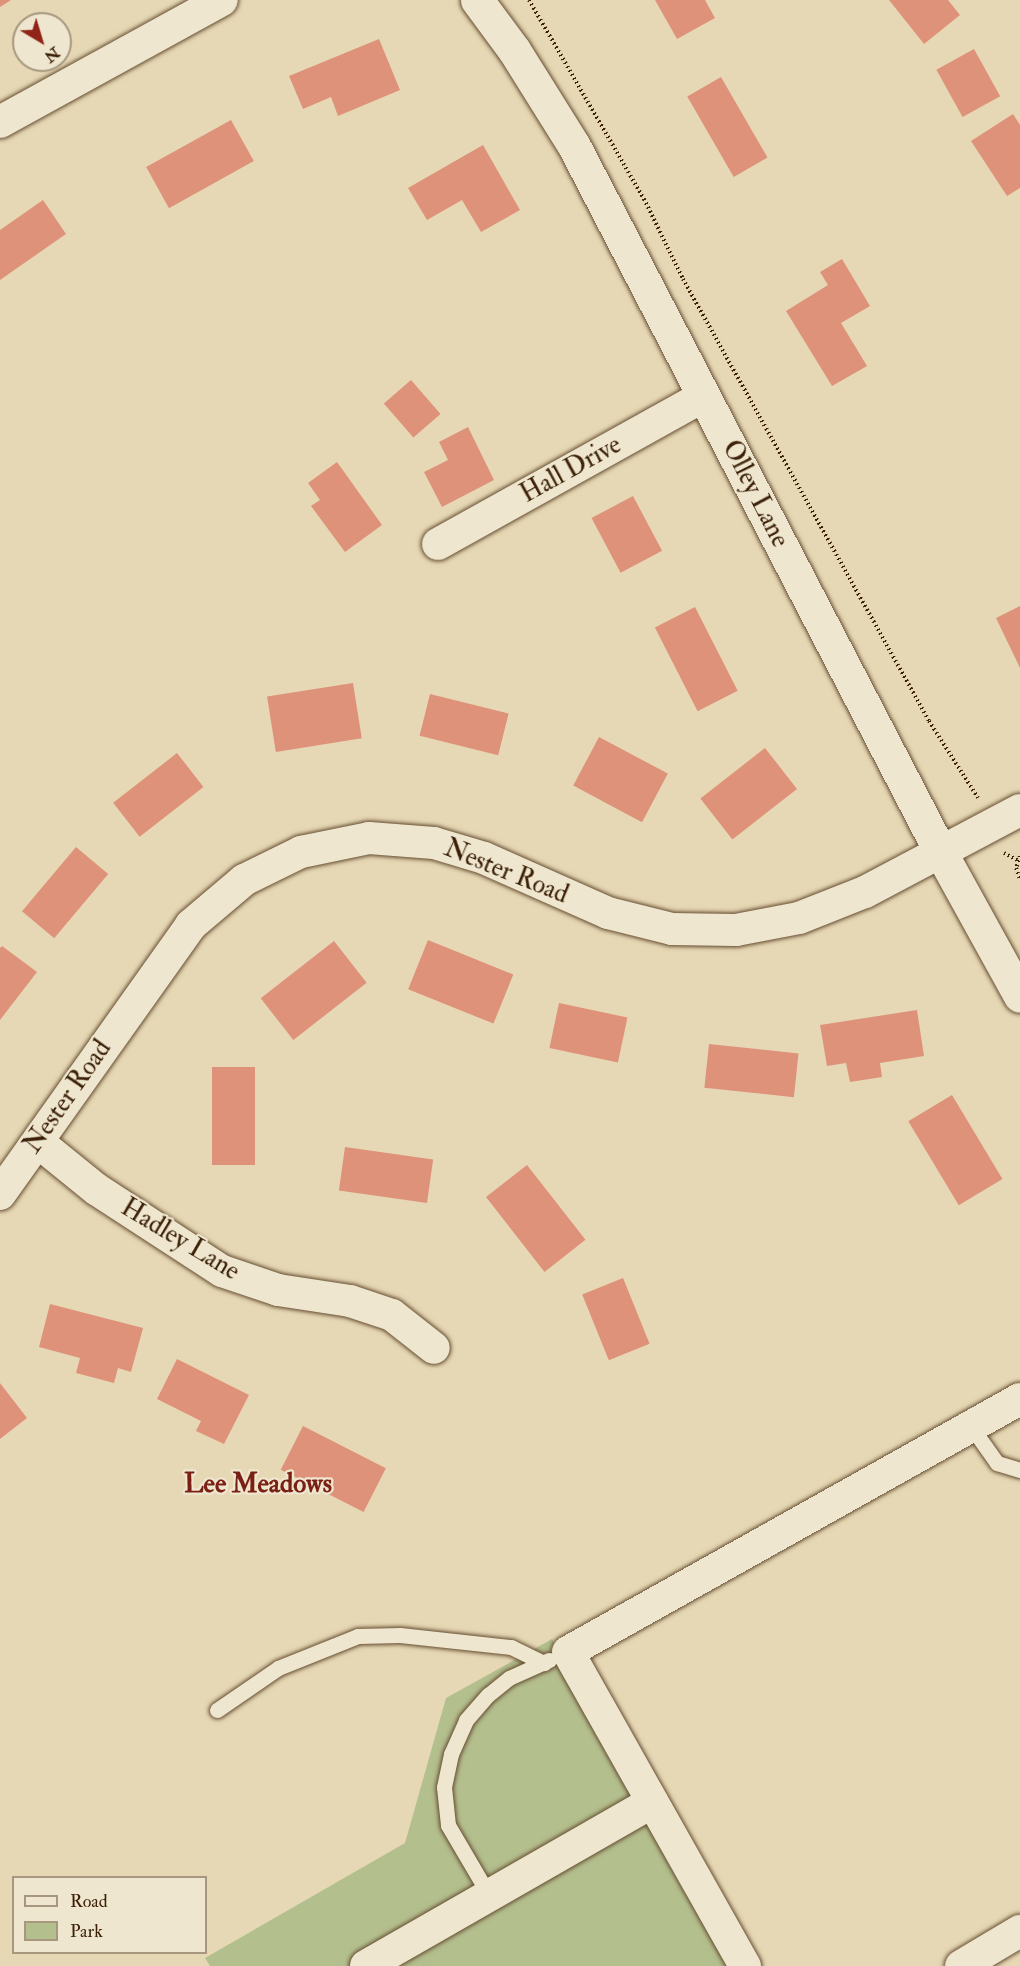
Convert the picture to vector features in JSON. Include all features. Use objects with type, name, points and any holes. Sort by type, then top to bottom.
[{"type":"main road","name":"Olley Lane","points":[[477,0],[514,50],[574,146],[941,853],[1020,996]]},
{"type":"street","points":[[0,122],[222,0]]},
{"type":"street","name":"Hall Drive","points":[[438,544],[704,396]]},
{"type":"street","name":"Nester Road","points":[[0,1194],[191,925],[244,880],[301,852],[369,838],[434,843],[484,858],[608,914],[654,926],[710,931],[799,918],[865,892],[1020,810]]},
{"type":"street","name":"Hadley Lane","points":[[38,1142],[96,1189],[222,1271],[278,1290],[350,1301],[392,1315],[434,1348]]},
{"type":"street","points":[[745,1966],[652,1802],[556,1657],[1020,1399]]},
{"type":"street","points":[[366,1966],[652,1802]]},
{"type":"street","points":[[961,1966],[1020,1931]]},
{"type":"lane","points":[[970,1425],[997,1462],[1020,1470]]},
{"type":"lane","points":[[217,1710],[278,1668],[358,1636],[400,1635],[511,1647],[556,1657]]},
{"type":"lane","points":[[489,1895],[448,1825],[444,1787],[451,1754],[466,1720],[488,1695],[509,1678],[556,1657]]},
{"type":"path","points":[[529,0],[644,199],[683,279],[924,711],[984,809]]},
{"type":"path","points":[[1004,854],[1018,858],[1020,879]]},
{"type":"green space","points":[[552,1639],[739,1966],[210,1966],[205,1958],[405,1843],[446,1698]]},
{"type":"building","points":[[0,0],[11,0],[0,7]]},
{"type":"building","points":[[655,0],[705,0],[715,18],[677,39]]},
{"type":"building","points":[[889,0],[948,0],[960,15],[924,44]]},
{"type":"building","points":[[379,39],[400,90],[338,116],[331,97],[303,109],[289,76]]},
{"type":"building","points":[[974,49],[1000,96],[963,117],[936,70]]},
{"type":"building","points":[[721,77],[768,158],[734,177],[687,96]]},
{"type":"building","points":[[1013,114],[1020,125],[1020,188],[1007,196],[971,141]]},
{"type":"building","points":[[231,120],[254,161],[169,208],[146,167]]},
{"type":"building","points":[[483,145],[520,210],[481,232],[462,200],[427,220],[408,188]]},
{"type":"building","points":[[43,200],[66,234],[0,280],[0,230]]},
{"type":"building","points":[[842,259],[870,306],[841,323],[867,366],[832,386],[786,311],[828,285],[820,272]]},
{"type":"building","points":[[411,380],[441,414],[413,438],[384,404]]},
{"type":"building","points":[[468,427],[494,480],[442,507],[424,472],[448,460],[439,442]]},
{"type":"building","points":[[337,462],[382,525],[345,552],[311,506],[320,500],[308,483]]},
{"type":"building","points":[[633,496],[662,551],[621,573],[592,518]]},
{"type":"building","points":[[1020,606],[1020,668],[996,618]]},
{"type":"building","points":[[695,607],[738,691],[698,711],[655,627]]},
{"type":"building","points":[[353,683],[362,738],[276,752],[267,697]]},
{"type":"building","points":[[430,694],[509,714],[498,755],[420,736]]},
{"type":"building","points":[[599,737],[668,774],[642,822],[573,786]]},
{"type":"building","points":[[765,748],[797,789],[732,839],[700,798]]},
{"type":"building","points":[[177,753],[203,787],[140,837],[113,803]]},
{"type":"building","points":[[76,847],[108,874],[54,938],[22,911]]},
{"type":"building","points":[[428,940],[513,974],[493,1024],[408,989]]},
{"type":"building","points":[[334,941],[367,983],[293,1040],[261,998]]},
{"type":"building","points":[[2,946],[37,972],[0,1020],[0,948]]},
{"type":"building","points":[[559,1003],[627,1018],[618,1063],[549,1048]]},
{"type":"building","points":[[917,1010],[924,1056],[880,1063],[882,1077],[850,1082],[846,1063],[827,1066],[820,1025]]},
{"type":"building","points":[[709,1044],[799,1053],[794,1097],[704,1088]]},
{"type":"building","points":[[212,1067],[255,1067],[255,1165],[212,1165]]},
{"type":"building","points":[[952,1095],[1002,1179],[959,1205],[908,1121]]},
{"type":"building","points":[[345,1147],[433,1159],[427,1203],[339,1191]]},
{"type":"building","points":[[527,1165],[585,1240],[545,1272],[486,1197]]},
{"type":"building","points":[[623,1278],[650,1344],[609,1360],[582,1294]]},
{"type":"building","points":[[50,1304],[143,1328],[131,1372],[118,1368],[114,1383],[76,1373],[80,1358],[39,1347]]},
{"type":"building","points":[[177,1359],[249,1395],[224,1444],[196,1431],[201,1421],[157,1399]]},
{"type":"building","points":[[0,1383],[27,1418],[0,1439]]},
{"type":"building","points":[[303,1426],[386,1468],[364,1512],[281,1470]]},
{"type":"district","name":"Lee Meadows","points":[[258,1484]]}]
